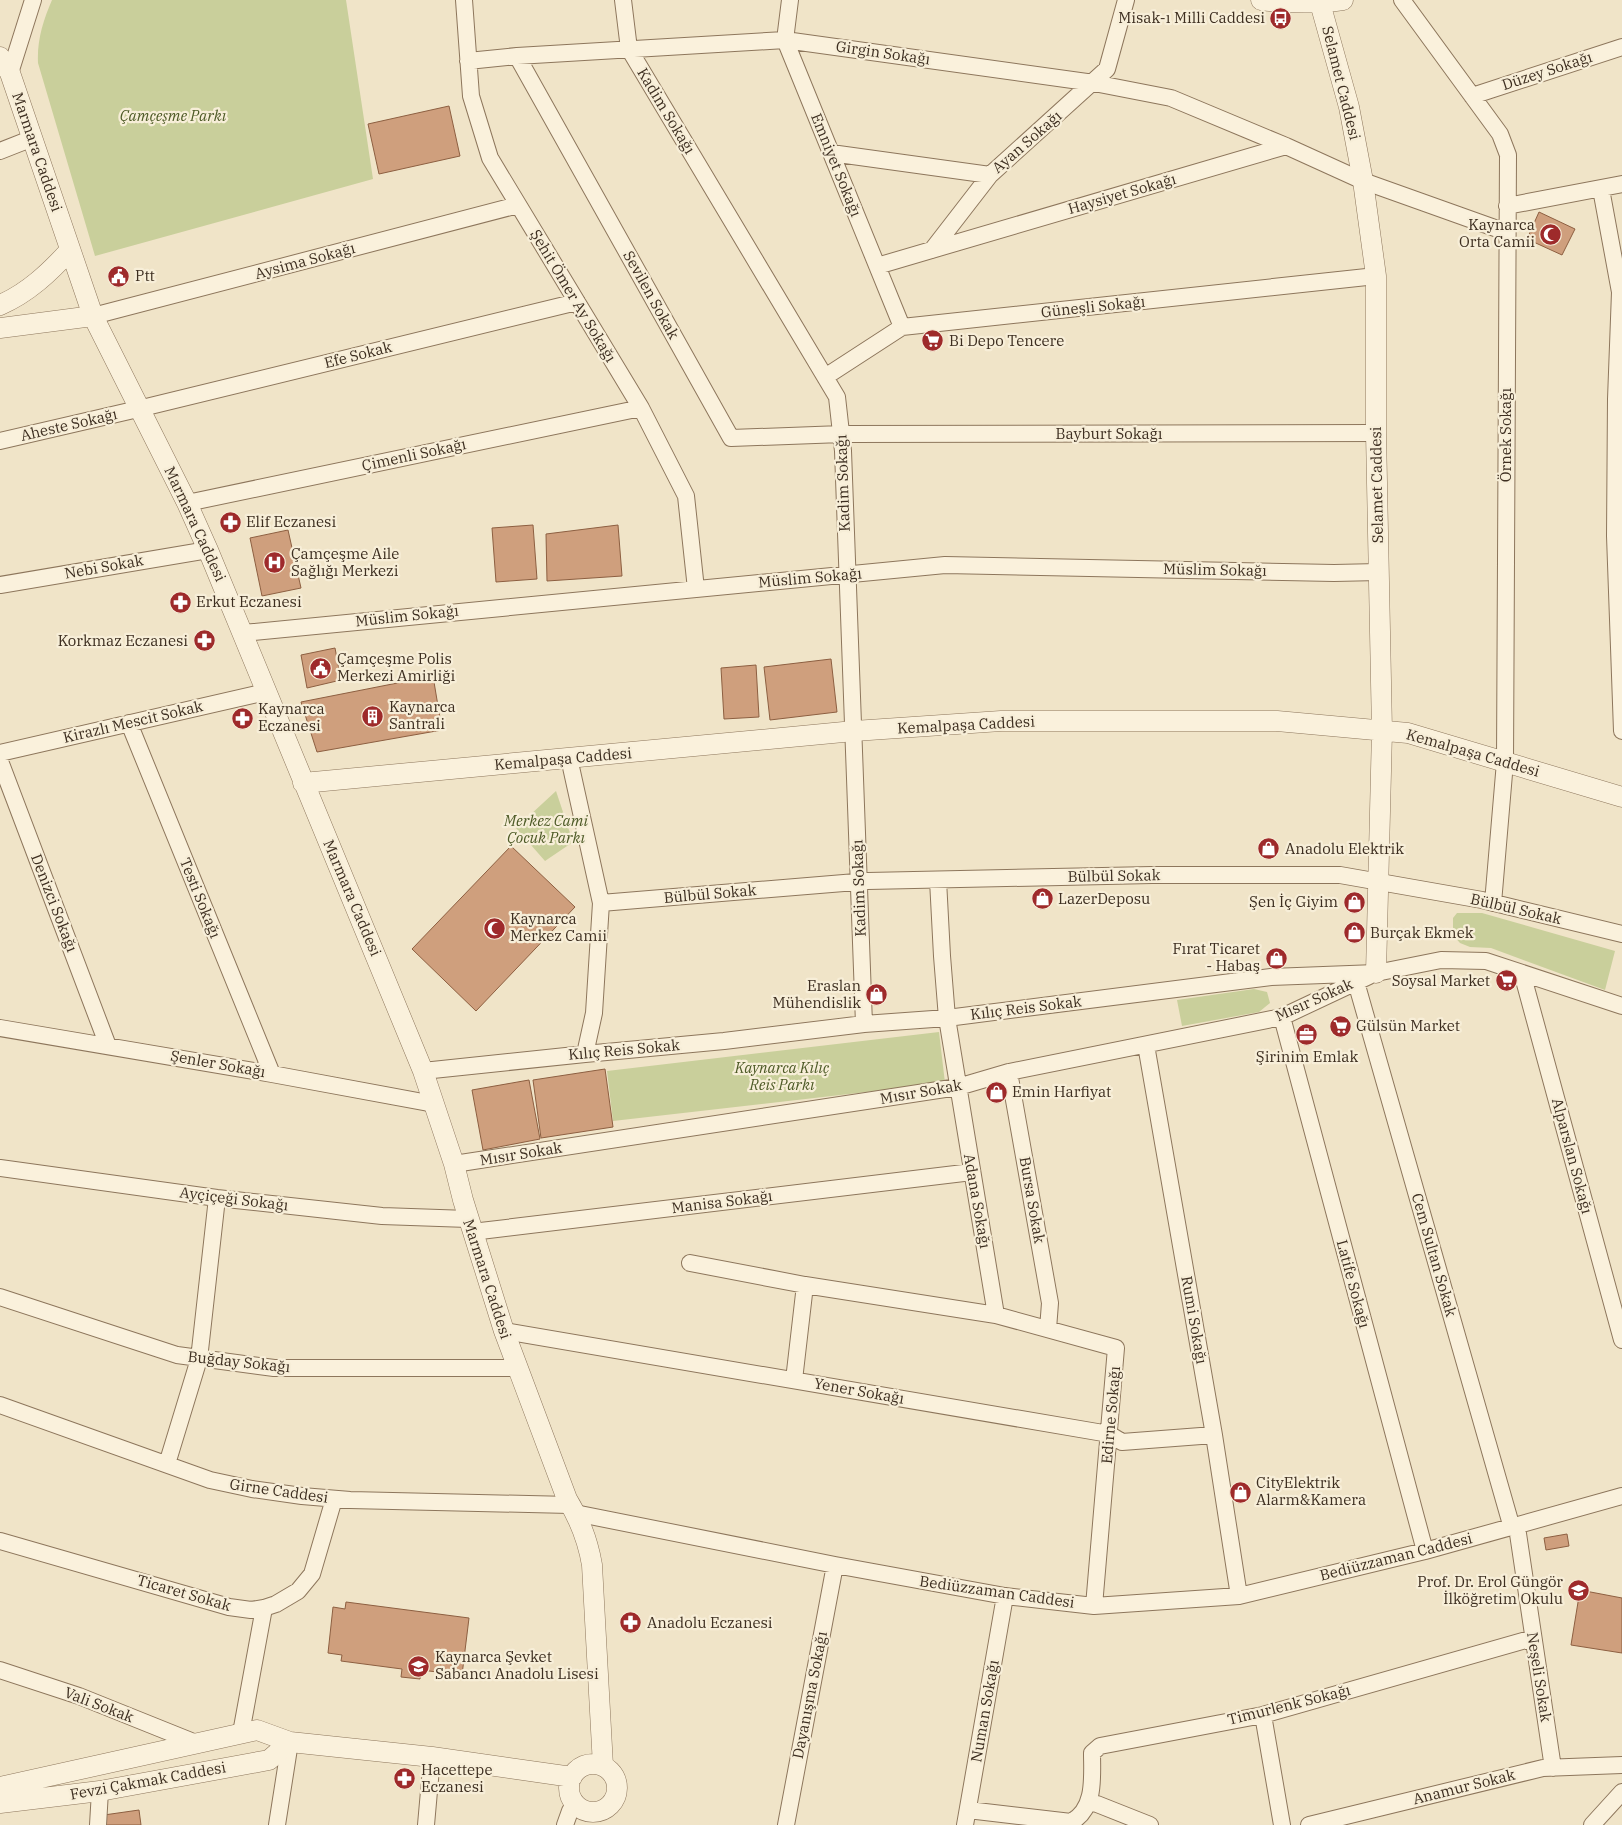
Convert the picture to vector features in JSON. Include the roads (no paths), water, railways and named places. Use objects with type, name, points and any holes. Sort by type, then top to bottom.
[{"type":"street","points":[[5,65],[33,0]]},
{"type":"street","name":"Şehit Ömer Ay Sokağı","points":[[464,0],[471,96],[490,158],[641,408],[686,496],[696,589]]},
{"type":"street","name":"Kadim Sokağı","points":[[623,0],[629,49],[837,397],[842,434],[864,1024]]},
{"type":"street","name":"Emniyet Sokağı","points":[[790,0],[785,40],[902,328]]},
{"type":"street","name":"Ayan Sokağı","points":[[831,153],[990,175],[1094,83],[1107,69],[1126,0]]},
{"type":"street","points":[[1266,0],[1320,3],[1343,0]]},
{"type":"street","name":"Örnek Sokağı","points":[[1402,0],[1500,134],[1508,154],[1506,232],[1505,762],[1493,903]]},
{"type":"street","name":"Selamet Caddesi","points":[[1320,3],[1349,107],[1363,181],[1376,276],[1376,433],[1382,731],[1376,973]]},
{"type":"street","name":"Girgin Sokağı","points":[[468,61],[517,56],[785,40],[1094,83],[1171,98],[1286,146]]},
{"type":"street","name":"Düzey Sokağı","points":[[1472,96],[1622,47]]},
{"type":"street","name":"Sevilen Sokak","points":[[517,56],[731,438],[842,434]]},
{"type":"street","name":"Marmara Caddesi","points":[[5,65],[33,138],[93,316],[138,409],[187,503],[208,550],[423,1071],[454,1164],[470,1226],[504,1331],[563,1490],[588,1545],[592,1565],[603,1766]]},
{"type":"street","points":[[0,151],[33,138]]},
{"type":"street","points":[[1286,146],[1363,181],[1506,232]]},
{"type":"street","name":"Haysiyet Sokağı","points":[[877,266],[1286,146]]},
{"type":"street","points":[[932,250],[990,175]]},
{"type":"street","points":[[1507,206],[1622,184]]},
{"type":"street","points":[[1601,189],[1621,292],[1616,399],[1622,731]]},
{"type":"street","name":"Aysima Sokağı","points":[[93,316],[518,205]]},
{"type":"street","points":[[0,305],[26,292],[55,267],[70,250]]},
{"type":"street","name":"Güneşli Sokağı","points":[[825,377],[902,328],[1376,276]]},
{"type":"street","name":"Efe Sokak","points":[[138,409],[578,302]]},
{"type":"street","points":[[0,328],[93,316]]},
{"type":"street","name":"Çimenli Sokağı","points":[[187,503],[641,408]]},
{"type":"street","name":"Aheste Sokağı","points":[[0,441],[138,409]]},
{"type":"street","name":"Bayburt Sokağı","points":[[842,434],[1376,433]]},
{"type":"street","name":"Nebi Sokak","points":[[0,585],[208,550]]},
{"type":"street","name":"Müslim Sokağı","points":[[243,633],[945,565],[1334,573],[1379,572]]},
{"type":"street","name":"Kirazlı Mescit Sokak","points":[[0,753],[266,692]]},
{"type":"street","name":"Kemalpaşa Caddesi","points":[[304,783],[854,731],[1001,721],[1277,722],[1408,733],[1622,797]]},
{"type":"street","name":"Testi Sokağı","points":[[129,723],[272,1074]]},
{"type":"street","points":[[569,758],[601,903],[594,1013],[585,1054]]},
{"type":"street","name":"Denizci Sokağı","points":[[0,761],[108,1046]]},
{"type":"street","name":"Bülbül Sokak","points":[[601,903],[859,882],[1152,876],[1340,875],[1493,903],[1622,934]]},
{"type":"street","name":"Adana Sokağı","points":[[938,880],[947,1018],[996,1315]]},
{"type":"street","name":"Kılıç Reis Sokak","points":[[423,1071],[724,1041],[864,1024],[947,1018],[1271,977],[1376,973],[1441,960],[1486,961],[1622,1006]]},
{"type":"street","name":"Mısır Sokak","points":[[454,1164],[958,1087],[1009,1072],[1282,1017],[1376,973]]},
{"type":"street","name":"Alparslan Sokağı","points":[[1522,973],[1622,1340]]},
{"type":"street","name":"Cem Sultan Sokak","points":[[1356,982],[1514,1527]]},
{"type":"street","name":"Latife Sokağı","points":[[1282,1017],[1425,1551]]},
{"type":"street","name":"Şenler Sokağı","points":[[0,1028],[272,1074],[434,1104]]},
{"type":"street","name":"Rumi Sokağı","points":[[1146,1045],[1214,1435],[1239,1596]]},
{"type":"street","name":"Bursa Sokak","points":[[1009,1072],[1050,1303],[1048,1329]]},
{"type":"street","name":"Ayçiçeği Sokağı","points":[[0,1168],[217,1198],[470,1226]]},
{"type":"street","name":"Manisa Sokağı","points":[[470,1226],[972,1172]]},
{"type":"street","points":[[167,1464],[199,1359],[217,1198]]},
{"type":"street","name":"Edirne Sokağı","points":[[690,1263],[805,1285],[996,1315],[1116,1348],[1094,1606]]},
{"type":"street","points":[[794,1380],[805,1285]]},
{"type":"street","name":"Buğday Sokağı","points":[[0,1297],[177,1356],[274,1368],[517,1368]]},
{"type":"street","name":"Yener Sokağı","points":[[504,1331],[1109,1434],[1122,1442],[1214,1435]]},
{"type":"street","name":"Girne Caddesi","points":[[0,1405],[210,1480],[252,1489],[334,1499],[573,1509]]},
{"type":"street","name":"Bediüzzaman Caddesi","points":[[573,1509],[835,1566],[1005,1596],[1094,1606],[1239,1596],[1425,1551],[1622,1496]]},
{"type":"street","name":"Ticaret Sokak","points":[[0,1541],[229,1607],[251,1610],[276,1604],[298,1591],[312,1574],[334,1499]]},
{"type":"street","name":"Neşeli Sokak","points":[[1514,1527],[1553,1768]]},
{"type":"street","name":"Dayanışma Sokağı","points":[[786,1825],[835,1566]]},
{"type":"street","name":"Numan Sokağı","points":[[966,1817],[1005,1596]]},
{"type":"street","points":[[242,1733],[264,1608]]},
{"type":"street","name":"Timurlenk Sokağı","points":[[1089,1802],[1092,1787],[1092,1753],[1100,1746],[1263,1715],[1533,1638]]},
{"type":"street","name":"Vali Sokak","points":[[0,1670],[78,1696],[196,1743]]},
{"type":"street","points":[[1263,1715],[1282,1825]]},
{"type":"street","name":"Fevzi Çakmak Caddesi","points":[[0,1787],[257,1730],[290,1742],[432,1757],[572,1777]]},
{"type":"street","points":[[277,1825],[290,1742]]},
{"type":"street","name":"Fevzi Çakmak Caddesi","points":[[0,1803],[100,1791],[269,1760],[290,1742]]},
{"type":"street","points":[[426,1825],[432,1757]]},
{"type":"street","points":[[589,1764],[603,1766],[614,1776],[617,1783],[616,1797],[610,1817],[586,1811],[575,1803],[570,1790],[572,1777],[582,1767],[589,1764]]},
{"type":"street","name":"Anamur Sokak","points":[[1308,1825],[1543,1768],[1622,1765]]},
{"type":"street","points":[[98,1825],[100,1791]]},
{"type":"street","points":[[1592,1825],[1622,1792]]},
{"type":"street","points":[[966,1817],[1071,1822],[1082,1813],[1089,1802],[1150,1825]]},
{"type":"street","points":[[565,1825],[575,1803]]},
{"type":"place","name":"Misak-ı Milli Caddesi","points":[[1281,18]]},
{"type":"place","name":"Kaynarca Orta Camii","points":[[1551,234]]},
{"type":"place","name":"Ptt","points":[[119,276]]},
{"type":"place","name":"Bi Depo Tencere","points":[[933,341]]},
{"type":"place","name":"Elif Eczanesi","points":[[230,522]]},
{"type":"place","name":"Çamçeşme Aile Sağlığı Merkezi","points":[[275,563]]},
{"type":"place","name":"Erkut Eczanesi","points":[[180,602]]},
{"type":"place","name":"Korkmaz Eczanesi","points":[[204,641]]},
{"type":"place","name":"Çamçeşme Polis Merkezi Amirliği","points":[[321,668]]},
{"type":"place","name":"Kaynarca Santrali","points":[[373,716]]},
{"type":"place","name":"Kaynarca Eczanesi","points":[[242,718]]},
{"type":"place","name":"Anadolu Elektrik","points":[[1269,849]]},
{"type":"place","name":"LazerDeposu","points":[[1042,899]]},
{"type":"place","name":"Şen İç Giyim","points":[[1354,902]]},
{"type":"place","name":"Kaynarca Merkez Camii","points":[[494,928]]},
{"type":"place","name":"Burçak Ekmek","points":[[1354,933]]},
{"type":"place","name":"Fırat Ticaret - Habaş","points":[[1276,958]]},
{"type":"place","name":"Soysal Market","points":[[1506,981]]},
{"type":"place","name":"Eraslan Mühendislik","points":[[877,995]]},
{"type":"place","name":"Gülsün Market","points":[[1340,1026]]},
{"type":"place","name":"Şirinim Emlak","points":[[1307,1034]]},
{"type":"place","name":"Emin Harfiyat","points":[[996,1092]]},
{"type":"place","name":"CityElektrik Alarm&Kamera","points":[[1240,1492]]},
{"type":"place","name":"Prof. Dr. Erol Güngör İlköğretim Okulu","points":[[1579,1591]]},
{"type":"place","name":"Anadolu Eczanesi","points":[[631,1623]]},
{"type":"place","name":"Kaynarca Şevket Sabancı Anadolu Lisesi","points":[[419,1666]]},
{"type":"place","name":"Hacettepe Eczanesi","points":[[405,1779]]},
{"type":"park label","name":"Çamçeşme Parkı","points":[[173,116]]},
{"type":"park label","name":"Merkez Cami Çocuk Parkı","points":[[546,830]]},
{"type":"park label","name":"Kaynarca Kılıç Reis Parkı","points":[[782,1076]]}]
